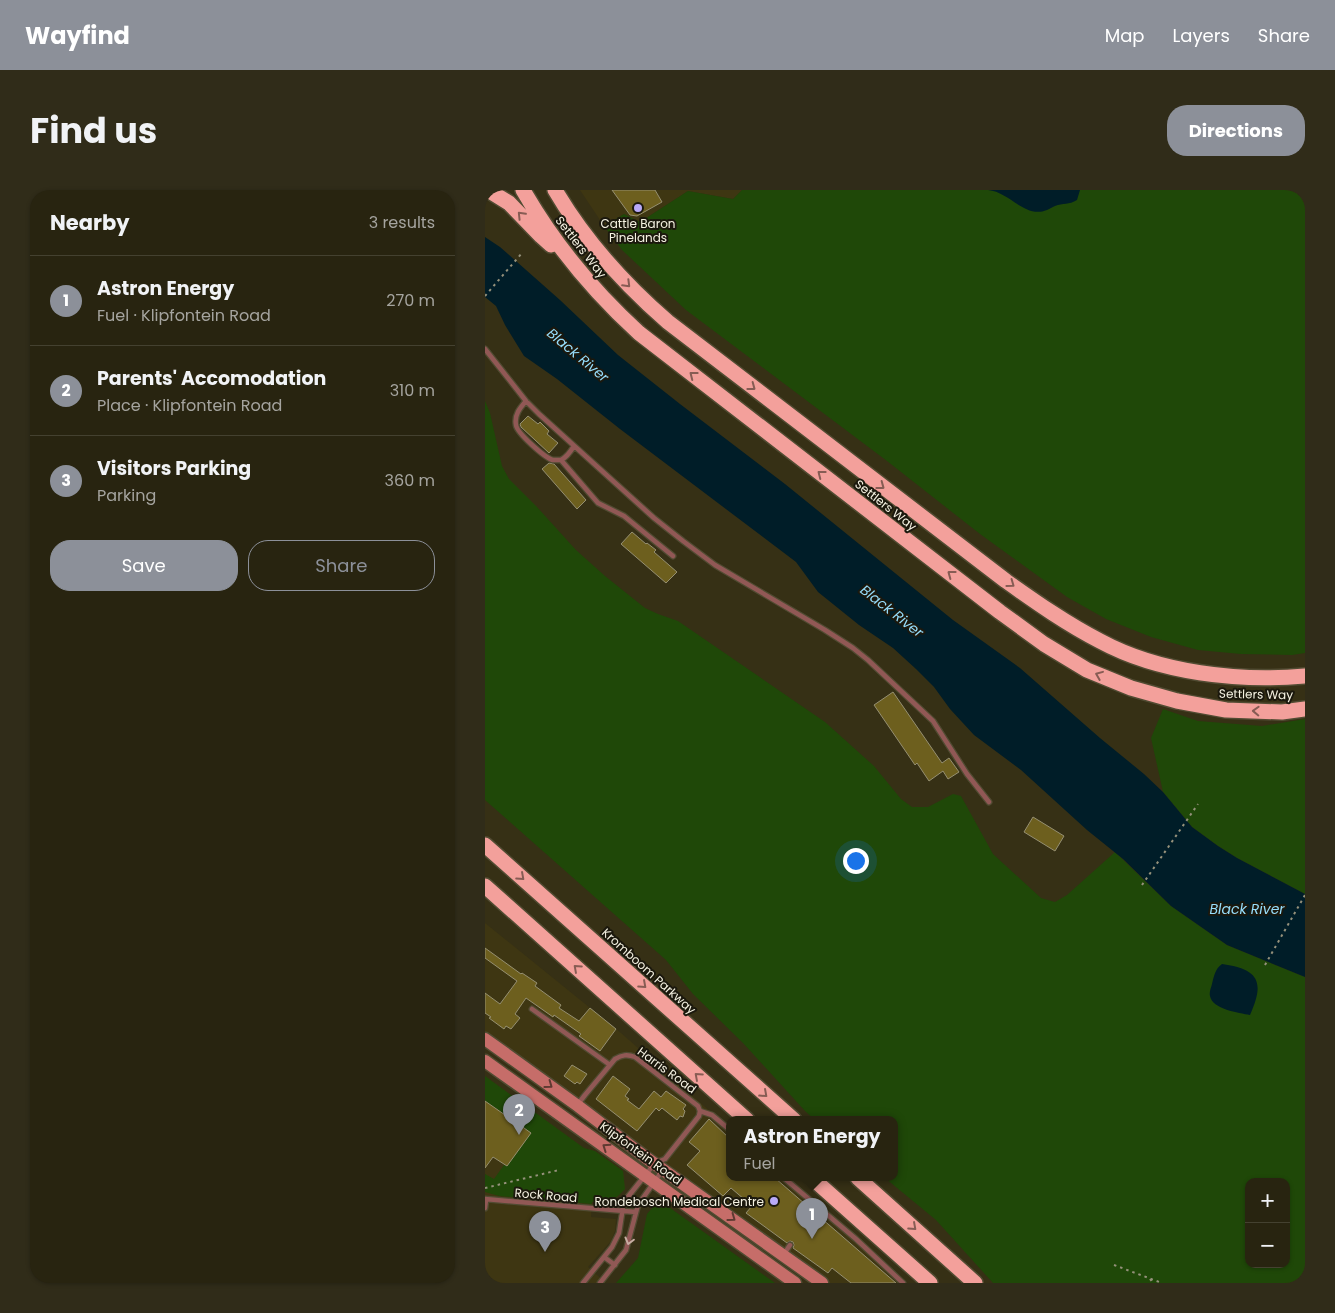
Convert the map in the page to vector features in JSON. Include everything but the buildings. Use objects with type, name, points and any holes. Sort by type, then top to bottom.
[{"type":"highway","points":[[488,190],[509,203],[541,236],[570,260]]},
{"type":"highway","name":"Settlers Way","points":[[523,190],[548,230],[570,260],[614,310],[652,343],[1044,644],[1087,670],[1140,691],[1177,701],[1226,710],[1282,712],[1305,709]]},
{"type":"highway","name":"Settlers Way","points":[[555,190],[576,224],[602,257],[630,288],[668,322],[998,575],[1053,614],[1101,642],[1138,658],[1184,670],[1229,677],[1286,678],[1305,676]]},
{"type":"highway","name":"Kromboom Parkway","points":[[485,845],[790,1116]]},
{"type":"highway","points":[[485,886],[743,1116]]},
{"type":"highway","points":[[815,1181],[930,1283]]},
{"type":"highway","points":[[862,1181],[975,1283]]},
{"type":"main road","name":"Klipfontein Road","points":[[485,1039],[661,1165],[787,1250],[822,1283]]},
{"type":"main road","name":"Klipfontein Road","points":[[485,1061],[795,1283]]},
{"type":"lane","points":[[485,349],[526,401],[654,518],[715,565],[825,630],[868,660],[933,721],[967,774],[989,802]]},
{"type":"lane","points":[[526,401],[518,410],[516,418],[516,426],[519,432],[546,456],[554,460],[561,460],[575,446]]},
{"type":"lane","points":[[561,460],[598,503],[624,516],[673,556]]},
{"type":"lane","points":[[531,1009],[609,1064],[578,1106]]},
{"type":"lane","name":"Harris Road","points":[[583,1283],[616,1240],[622,1211],[627,1198],[650,1179],[699,1116],[700,1111],[698,1106],[635,1057],[621,1055],[609,1064]]},
{"type":"lane","points":[[700,1111],[712,1115],[726,1127]]},
{"type":"lane","name":"Harris Road","points":[[600,1283],[626,1250],[635,1212],[650,1179],[661,1165]]},
{"type":"lane","points":[[787,1181],[856,1239],[903,1283]]},
{"type":"lane","points":[[485,1199],[485,1208]]},
{"type":"lane","name":"Rock Road","points":[[485,1199],[635,1212]]},
{"type":"lane","points":[[817,1214],[820,1209]]},
{"type":"lane","points":[[604,1257],[615,1265]]},
{"type":"path","points":[[485,296],[522,253]]},
{"type":"path","points":[[1142,885],[1198,804]]},
{"type":"path","points":[[1265,965],[1305,895]]},
{"type":"path","points":[[485,1188],[559,1170]]},
{"type":"path","points":[[1114,1265],[1162,1283]]},
{"type":"path","points":[[1150,1279],[1153,1283]]},
{"type":"shaded area","points":[[580,190],[742,190],[733,199],[688,191],[640,222],[624,214],[604,226]]},
{"type":"shaded area","points":[[485,923],[621,1033],[726,1125],[726,1181],[789,1181],[903,1283],[822,1283],[485,1039]]},
{"type":"shaded area","points":[[485,1076],[584,1148],[595,1151],[623,1171],[625,1189],[616,1198],[604,1203],[592,1202],[591,1217],[616,1219],[615,1231],[611,1241],[588,1267],[606,1283],[485,1283]]},
{"type":"green space","points":[[742,190],[1305,190],[1305,653],[1292,655],[1241,654],[1198,650],[1151,637],[1106,619],[1067,597],[980,534],[887,461],[686,310],[622,250],[604,226],[624,214],[640,222],[688,191],[733,199]]},
{"type":"green space","points":[[485,401],[490,413],[502,466],[509,479],[576,550],[605,576],[645,608],[678,621],[825,722],[874,766],[901,799],[912,807],[928,807],[953,794],[961,796],[993,854],[1041,898],[1055,902],[1067,895],[1115,852],[1171,906],[1227,945],[1305,977],[1305,1283],[993,1283],[936,1220],[889,1181],[898,1181],[898,1116],[811,1116],[743,1043],[693,994],[666,960],[485,800]]},
{"type":"green space","points":[[1163,709],[1198,721],[1262,726],[1305,719],[1305,894],[1218,846],[1192,827],[1163,792],[1151,738]]},
{"type":"green space","points":[[485,1076],[584,1148],[595,1151],[623,1171],[625,1189],[610,1200],[592,1202],[592,1204],[499,1196],[485,1192],[485,1174],[494,1179],[504,1165],[507,1166],[530,1133],[513,1120],[515,1117],[506,1115],[485,1101]]},
{"type":"green space","points":[[659,1200],[775,1283],[616,1283],[638,1258],[647,1214]]},
{"type":"water","points":[[988,190],[1080,190],[1077,200],[1074,202],[1054,206],[1039,212],[1024,208],[1003,195]]},
{"type":"water","name":"Black River","points":[[485,237],[500,247],[560,300],[618,355],[785,484],[953,620],[1020,668],[1144,774],[1163,792],[1192,827],[1237,858],[1305,894],[1305,977],[1227,945],[1171,906],[1123,859],[1087,830],[1021,770],[974,735],[950,709],[934,687],[893,648],[859,625],[818,592],[796,562],[557,379],[524,356],[496,306],[485,297]]},
{"type":"water","points":[[1222,964],[1244,969],[1256,979],[1257,994],[1250,1015],[1227,1010],[1212,1000],[1210,993],[1213,978],[1216,970]]},
{"type":"place","name":"Cattle Baron Pinelands","points":[[638,208]]},
{"type":"place","name":"Parents' Accomodation","points":[[519,1135]]},
{"type":"place","name":"Rondebosch Medical Centre","points":[[774,1201]]},
{"type":"place","name":"Astron Energy","points":[[812,1239]]},
{"type":"place","name":"Visitors Parking","points":[[545,1252]]}]
